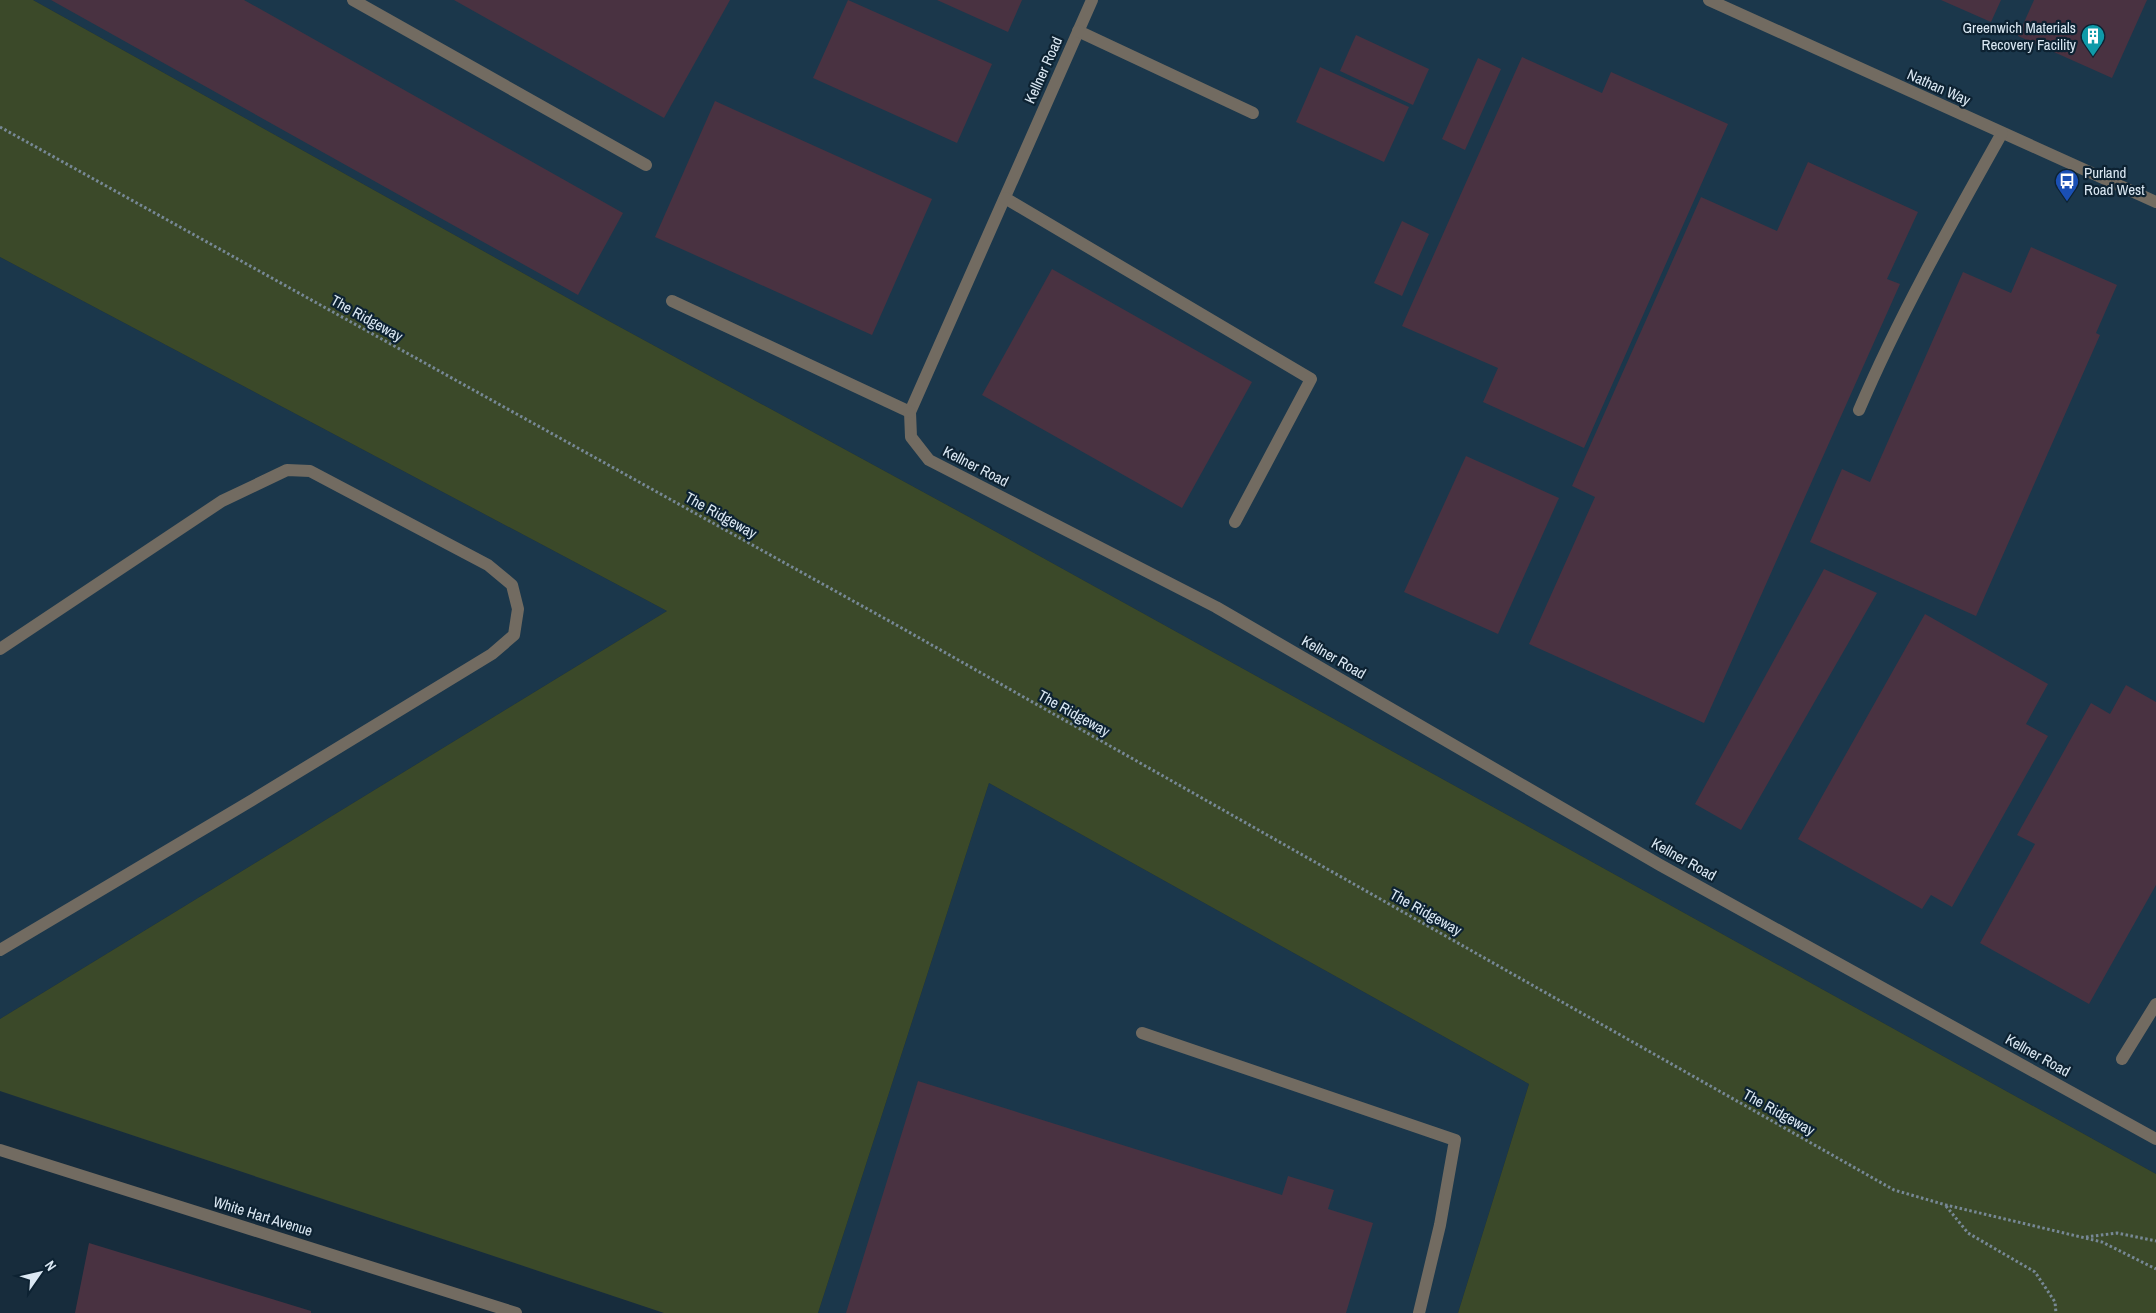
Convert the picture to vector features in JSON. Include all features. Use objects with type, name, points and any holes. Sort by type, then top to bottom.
[{"type":"street","points":[[353,0],[646,166]]},
{"type":"street","name":"Kellner Road","points":[[1092,0],[910,412],[911,437],[930,460],[1216,608],[1660,865],[2156,1139]]},
{"type":"street","name":"Nathan Way","points":[[1709,0],[2156,202]]},
{"type":"street","points":[[1078,31],[1253,113]]},
{"type":"street","points":[[1859,410],[1877,368],[1927,266],[2002,133]]},
{"type":"street","points":[[1005,198],[1310,379],[1235,522]]},
{"type":"street","points":[[672,301],[910,412]]},
{"type":"street","points":[[0,649],[222,501],[286,470],[310,471],[488,565],[512,585],[518,609],[514,635],[492,654],[254,799],[0,950]]},
{"type":"street","points":[[2122,1059],[2156,1004]]},
{"type":"street","points":[[1142,1033],[1455,1140],[1440,1225],[1419,1313]]},
{"type":"street","name":"White Hart Avenue","points":[[0,1150],[516,1313]]},
{"type":"path","name":"The Ridgeway","points":[[0,127],[900,628],[1894,1190],[1946,1205],[2102,1242],[2156,1268]]},
{"type":"path","points":[[1946,1205],[1968,1233],[2035,1272],[2055,1302],[2056,1313]]},
{"type":"path","points":[[2083,1237],[2117,1233],[2156,1241]]},
{"type":"shaded area","points":[[33,0],[2156,0],[2156,1174],[969,517],[607,320]]},
{"type":"shaded area","points":[[0,257],[667,611],[0,1019]]},
{"type":"shaded area","points":[[989,783],[1529,1084],[1458,1313],[818,1313]]},
{"type":"green space","points":[[0,0],[33,0],[607,320],[969,517],[2156,1174],[2156,1313],[1458,1313],[1529,1084],[989,783],[818,1313],[664,1313],[0,1091],[0,1019],[667,611],[0,257]]},
{"type":"building","points":[[51,0],[244,0],[623,213],[578,295]]},
{"type":"building","points":[[454,0],[730,0],[664,118]]},
{"type":"building","points":[[848,0],[992,64],[957,143],[813,78]]},
{"type":"building","points":[[937,0],[1022,0],[1008,32]]},
{"type":"building","points":[[1941,0],[2001,0],[1991,22]]},
{"type":"building","name":"Greenwich Materials Recovery Facility","points":[[2034,0],[2147,0],[2112,78],[2018,36]]},
{"type":"building","points":[[1356,35],[1429,69],[1413,105],[1340,71]]},
{"type":"building","points":[[1522,57],[1602,93],[1611,72],[1728,124],[1584,448],[1483,402],[1498,368],[1402,326]]},
{"type":"building","points":[[1478,58],[1501,69],[1465,150],[1442,139]]},
{"type":"building","points":[[1320,67],[1409,107],[1384,162],[1296,122]]},
{"type":"building","points":[[715,101],[932,199],[872,335],[655,237]]},
{"type":"building","points":[[1808,162],[1918,212],[1887,279],[1900,284],[1704,723],[1529,644],[1595,497],[1572,486],[1701,197],[1777,231]]},
{"type":"building","points":[[1402,221],[1429,234],[1402,296],[1374,283]]},
{"type":"building","points":[[2031,247],[2117,285],[2096,333],[2100,335],[1976,616],[1810,542],[1842,469],[1870,482],[1963,272],[2011,293]]},
{"type":"building","points":[[1052,269],[1252,382],[1182,508],[982,395]]},
{"type":"building","points":[[1466,456],[1559,498],[1498,634],[1404,592]]},
{"type":"building","points":[[1824,569],[1877,593],[1741,830],[1695,804]]},
{"type":"building","points":[[1925,614],[2048,684],[2026,724],[2048,736],[1952,907],[1931,895],[1922,909],[1798,839]]},
{"type":"building","points":[[2126,685],[2156,702],[2156,885],[2089,1004],[1980,943],[2035,844],[2017,835],[2091,703],[2110,714]]},
{"type":"building","points":[[918,1081],[1282,1195],[1288,1176],[1334,1190],[1328,1209],[1373,1223],[1346,1313],[846,1313]]},
{"type":"building","points":[[89,1243],[311,1311],[311,1313],[75,1313]]},
{"type":"place","name":"Greenwich Materials Recovery Facility","points":[[2093,57]]},
{"type":"place","name":"Purland Road West","points":[[2067,202]]}]
